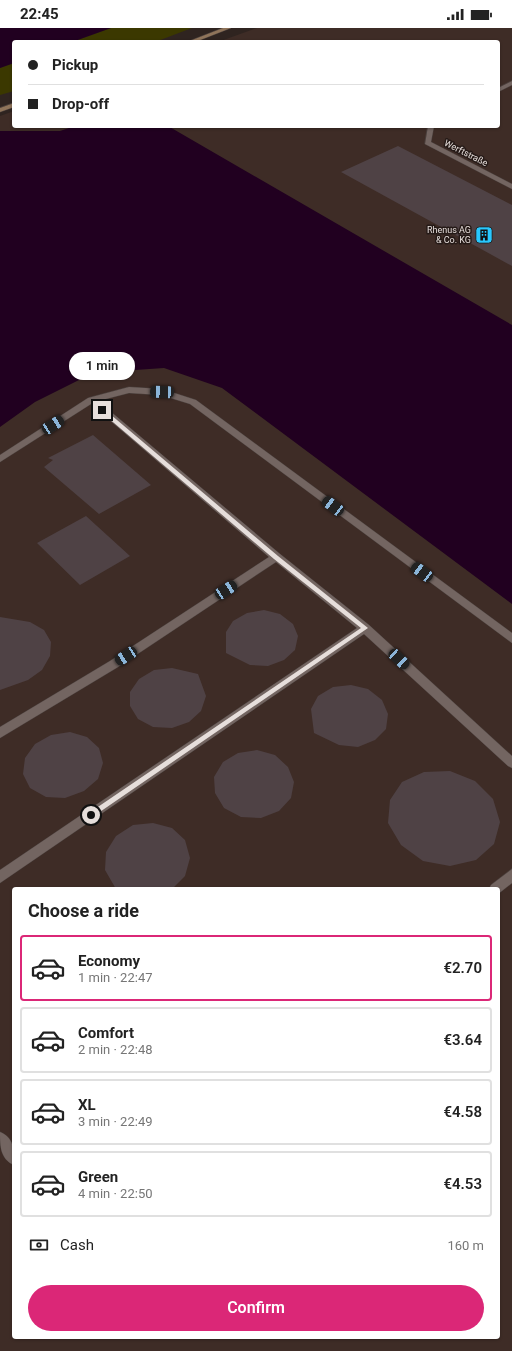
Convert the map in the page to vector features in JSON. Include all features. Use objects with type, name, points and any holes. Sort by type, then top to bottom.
[{"type":"main road","points":[[195,40],[228,28]]},
{"type":"main road","points":[[0,110],[12,106]]},
{"type":"street","points":[[500,89],[512,83]]},
{"type":"street","name":"Werftstraße","points":[[431,128],[427,144],[512,187]]},
{"type":"street","points":[[0,459],[91,400],[129,390],[162,392],[193,402],[512,639]]},
{"type":"street","points":[[91,400],[276,557],[365,628],[512,763]]},
{"type":"street","points":[[0,733],[114,664],[276,557]]},
{"type":"street","points":[[0,877],[365,628]]},
{"type":"street","points":[[497,887],[512,875]]},
{"type":"street","points":[[0,1139],[12,1155]]},
{"type":"shaded area","points":[[0,28],[111,28],[78,40],[12,40],[12,64],[0,68]]},
{"type":"shaded area","points":[[111,28],[192,28],[160,40],[78,40]]},
{"type":"shaded area","points":[[257,28],[512,28],[512,1351],[0,1351],[0,116],[12,112],[12,128],[500,128],[500,40],[224,40]]},
{"type":"shaded area","points":[[12,64],[12,92],[0,95],[0,68]]},
{"type":"shaded area","points":[[69,128],[171,128],[512,325],[512,604],[222,388],[164,368],[93,373],[35,402],[0,427],[0,131],[60,131]]},
{"type":"building","name":"Rhenus AG & Co. KG","points":[[398,146],[512,205],[512,266],[341,172]]},
{"type":"building","points":[[93,435],[151,485],[99,514],[44,467],[53,460],[48,458]]},
{"type":"building","points":[[86,516],[130,556],[80,585],[37,543]]},
{"type":"building","points":[[264,610],[280,614],[293,624],[298,636],[295,650],[284,660],[268,666],[250,665],[226,653],[226,632],[233,621],[247,613]]},
{"type":"building","points":[[0,617],[30,622],[44,630],[51,642],[50,656],[42,670],[28,680],[0,690]]},
{"type":"building","points":[[172,668],[198,674],[206,696],[201,711],[189,722],[172,728],[153,727],[138,719],[130,706],[130,692],[139,679],[154,670]]},
{"type":"building","points":[[351,685],[368,689],[382,700],[388,714],[386,729],[375,740],[358,747],[339,745],[314,733],[311,709],[318,696],[333,687]]},
{"type":"building","points":[[70,732],[87,737],[99,748],[103,763],[98,779],[84,791],[65,798],[46,797],[30,788],[23,774],[25,758],[35,744],[51,735]]},
{"type":"building","points":[[257,750],[275,755],[288,767],[294,782],[291,798],[279,811],[261,818],[241,817],[224,808],[215,793],[214,777],[223,762],[238,753]]},
{"type":"building","points":[[450,771],[475,781],[493,799],[500,822],[494,844],[476,860],[450,866],[423,861],[401,845],[388,823],[390,800],[402,782],[424,772]]},
{"type":"building","points":[[153,823],[172,828],[185,840],[190,858],[185,876],[174,887],[115,887],[105,870],[106,852],[116,836],[133,825]]},
{"type":"place","name":"Rhenus AG & Co. KG","points":[[484,235]]},
{"type":"route","points":[[91,815],[365,628],[276,557],[102,410]]}]
